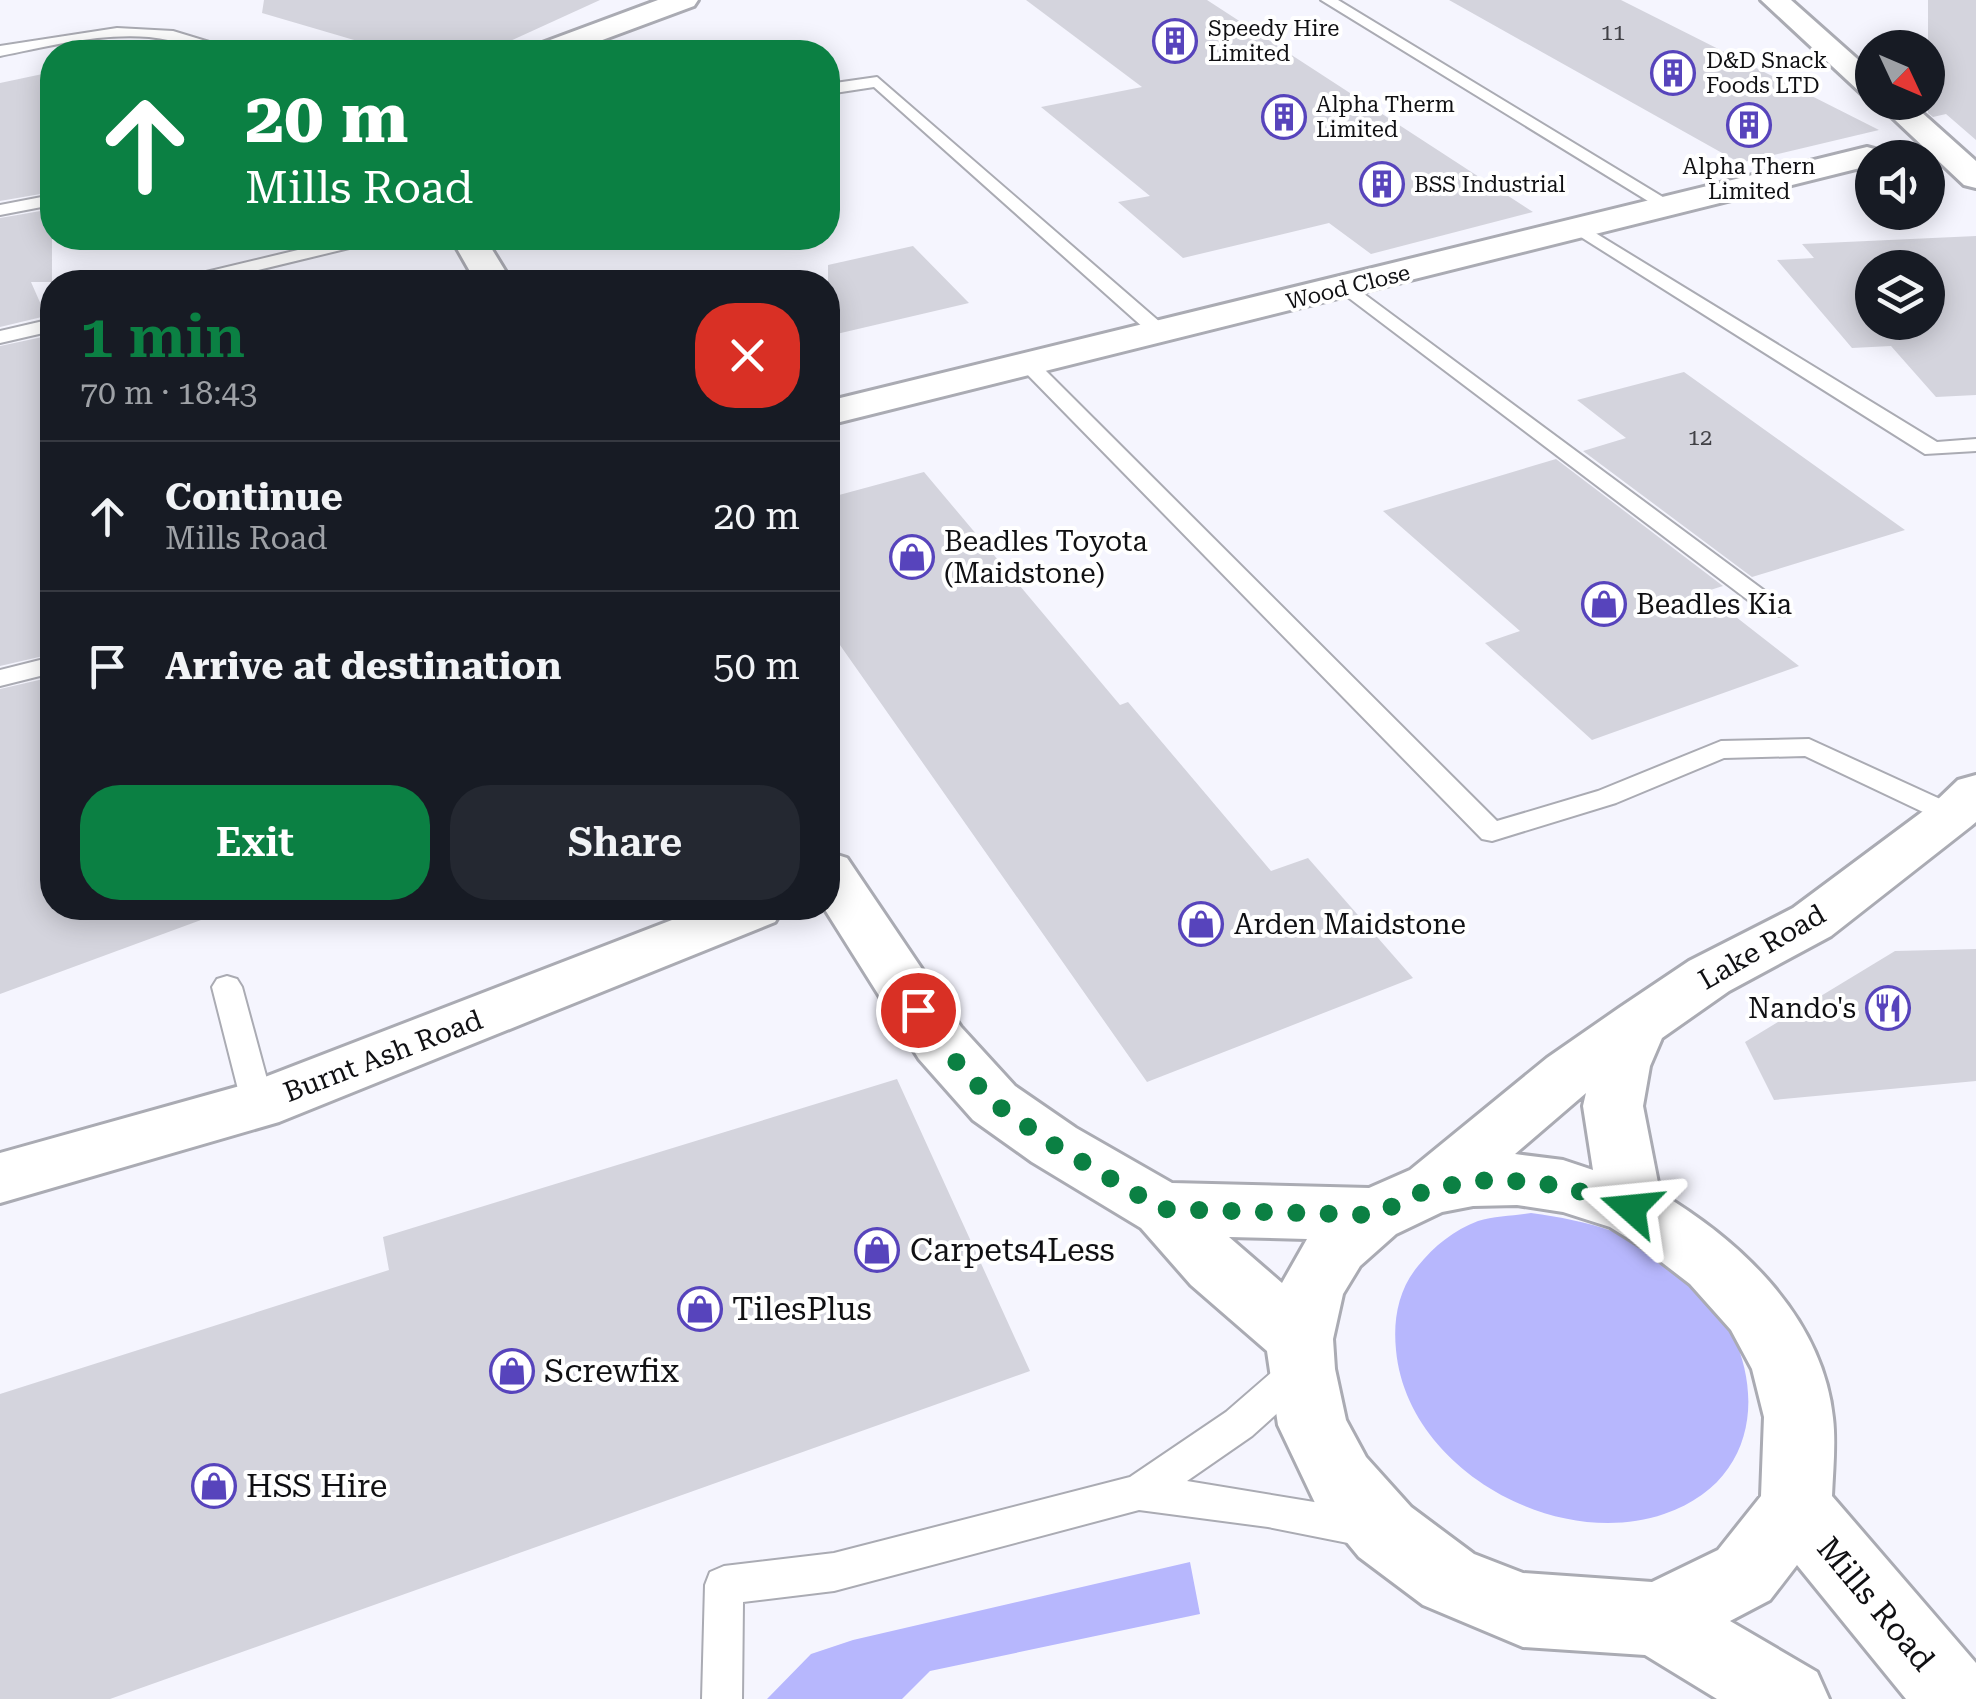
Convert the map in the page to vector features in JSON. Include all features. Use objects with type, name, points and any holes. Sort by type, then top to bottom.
[{"type":"street","points":[[576,40],[684,0]]},
{"type":"street","points":[[1775,0],[1855,71]]},
{"type":"street","points":[[1910,120],[1976,178]]},
{"type":"street","name":"Wood Close","points":[[840,410],[1348,288],[1855,159]]},
{"type":"street","name":"Lake Road","points":[[1301,1354],[1312,1289],[1337,1247],[1568,1074],[1709,976],[1812,922],[1964,804]]},
{"type":"street","points":[[840,893],[940,1044],[994,1103],[1054,1145],[1162,1209],[1301,1354],[1313,1424],[1334,1466],[1384,1532],[1449,1580],[1523,1610],[1655,1619],[1680,1610],[1744,1574],[1796,1507],[1800,1417],[1784,1362],[1754,1310],[1712,1264],[1631,1208],[1563,1186],[1518,1179],[1473,1180],[1402,1201],[1162,1209]]},
{"type":"street","name":"Burnt Ash Road","points":[[0,1178],[258,1104],[726,920]]},
{"type":"street","points":[[1631,1208],[1613,1106],[1621,1066],[1639,1024]]},
{"type":"street","name":"Mills Road","points":[[1796,1507],[1956,1699]]},
{"type":"street","points":[[1655,1619],[1790,1699]]},
{"type":"lane","points":[[1328,0],[1667,204]]},
{"type":"lane","points":[[56,40],[139,29],[202,40]]},
{"type":"lane","points":[[0,51],[40,43]]},
{"type":"lane","points":[[840,87],[876,82],[1161,333]]},
{"type":"lane","points":[[0,210],[40,202]]},
{"type":"lane","points":[[1580,228],[1934,449],[1976,445]]},
{"type":"lane","points":[[237,270],[319,250]]},
{"type":"lane","points":[[1348,288],[1777,611]]},
{"type":"lane","points":[[0,337],[40,328]]},
{"type":"lane","points":[[1029,365],[1492,832],[1607,797],[1721,750],[1810,747],[1964,804]]},
{"type":"lane","points":[[0,678],[40,668]]},
{"type":"lane","points":[[227,987],[258,1104]]},
{"type":"lane","points":[[722,1699],[724,1585],[834,1572],[1139,1492],[1239,1424],[1301,1354]]},
{"type":"lane","points":[[1139,1492],[1268,1509],[1384,1532]]},
{"type":"shaded area","points":[[1531,1213],[1574,1220],[1635,1240],[1690,1276],[1716,1305],[1734,1338],[1745,1372],[1748,1407],[1742,1441],[1727,1471],[1701,1496],[1664,1514],[1622,1522],[1578,1521],[1535,1510],[1494,1490],[1457,1464],[1427,1431],[1406,1393],[1396,1350],[1401,1295],[1418,1266],[1445,1239],[1484,1219]]},
{"type":"shaded area","points":[[1190,1562],[1200,1614],[930,1671],[902,1699],[767,1699],[811,1654],[853,1640]]},
{"type":"building","points":[[264,0],[600,0],[512,40],[354,40],[262,13]]},
{"type":"building","points":[[1026,0],[1207,0],[1533,212],[1371,254],[1329,223],[1183,258],[1118,202],[1150,196],[1041,107],[1142,87]]},
{"type":"building","points":[[1449,0],[1621,0],[1879,130],[1740,163]]},
{"type":"building","points":[[1928,0],[1976,0],[1976,140],[1945,114],[1945,30],[1928,30]]},
{"type":"building","points":[[40,75],[40,194],[0,201],[0,83]]},
{"type":"building","points":[[40,211],[40,250],[52,250],[52,270],[40,270],[40,282],[31,282],[40,302],[40,317],[0,327],[0,218]]},
{"type":"building","points":[[1976,236],[1976,395],[1936,397],[1891,346],[1852,348],[1777,260],[1814,258],[1802,244]]},
{"type":"building","points":[[913,246],[969,303],[840,333],[840,270],[828,270],[828,265]]},
{"type":"building","points":[[40,338],[40,657],[0,666],[0,346]]},
{"type":"building","points":[[1684,372],[1905,530],[1752,577],[1583,451],[1626,438],[1577,400]]},
{"type":"building","name":"Beadles Kia","points":[[1556,459],[1723,586],[1704,592],[1799,666],[1592,740],[1485,643],[1520,631],[1383,511]]},
{"type":"building","name":"Arden Maidstone","points":[[924,472],[1120,705],[1128,702],[1271,871],[1308,858],[1413,978],[1147,1082],[840,645],[840,495]]},
{"type":"building","points":[[40,680],[40,920],[201,920],[0,994],[0,689]]},
{"type":"building","name":"Nando's","points":[[1976,949],[1976,1081],[1774,1100],[1745,1042],[1895,951]]},
{"type":"building","points":[[897,1079],[1030,1371],[110,1699],[0,1699],[0,1394],[389,1270],[383,1237]]},
{"type":"place","name":"Speedy Hire Limited","points":[[1175,41]]},
{"type":"place","name":"D&D Snack Foods LTD","points":[[1673,73]]},
{"type":"place","name":"Alpha Therm Limited","points":[[1284,117]]},
{"type":"place","name":"Alpha Thern Limited","points":[[1749,125]]},
{"type":"place","name":"BSS Industrial","points":[[1382,184]]},
{"type":"place","name":"Beadles Toyota (Maidstone)","points":[[912,557]]},
{"type":"place","name":"Beadles Kia","points":[[1604,604]]},
{"type":"place","name":"Arden Maidstone","points":[[1201,924]]},
{"type":"place","name":"Nando's","points":[[1888,1008]]},
{"type":"place","name":"Carpets4Less","points":[[877,1250]]},
{"type":"place","name":"TilesPlus","points":[[700,1309]]},
{"type":"place","name":"Screwfix","points":[[512,1371]]},
{"type":"place","name":"HSS Hire","points":[[214,1486]]},
{"type":"route","points":[[918,1010],[940,1044],[994,1103],[1054,1145],[1162,1209],[1374,1215],[1431,1188],[1495,1179],[1563,1186],[1631,1208]]}]
